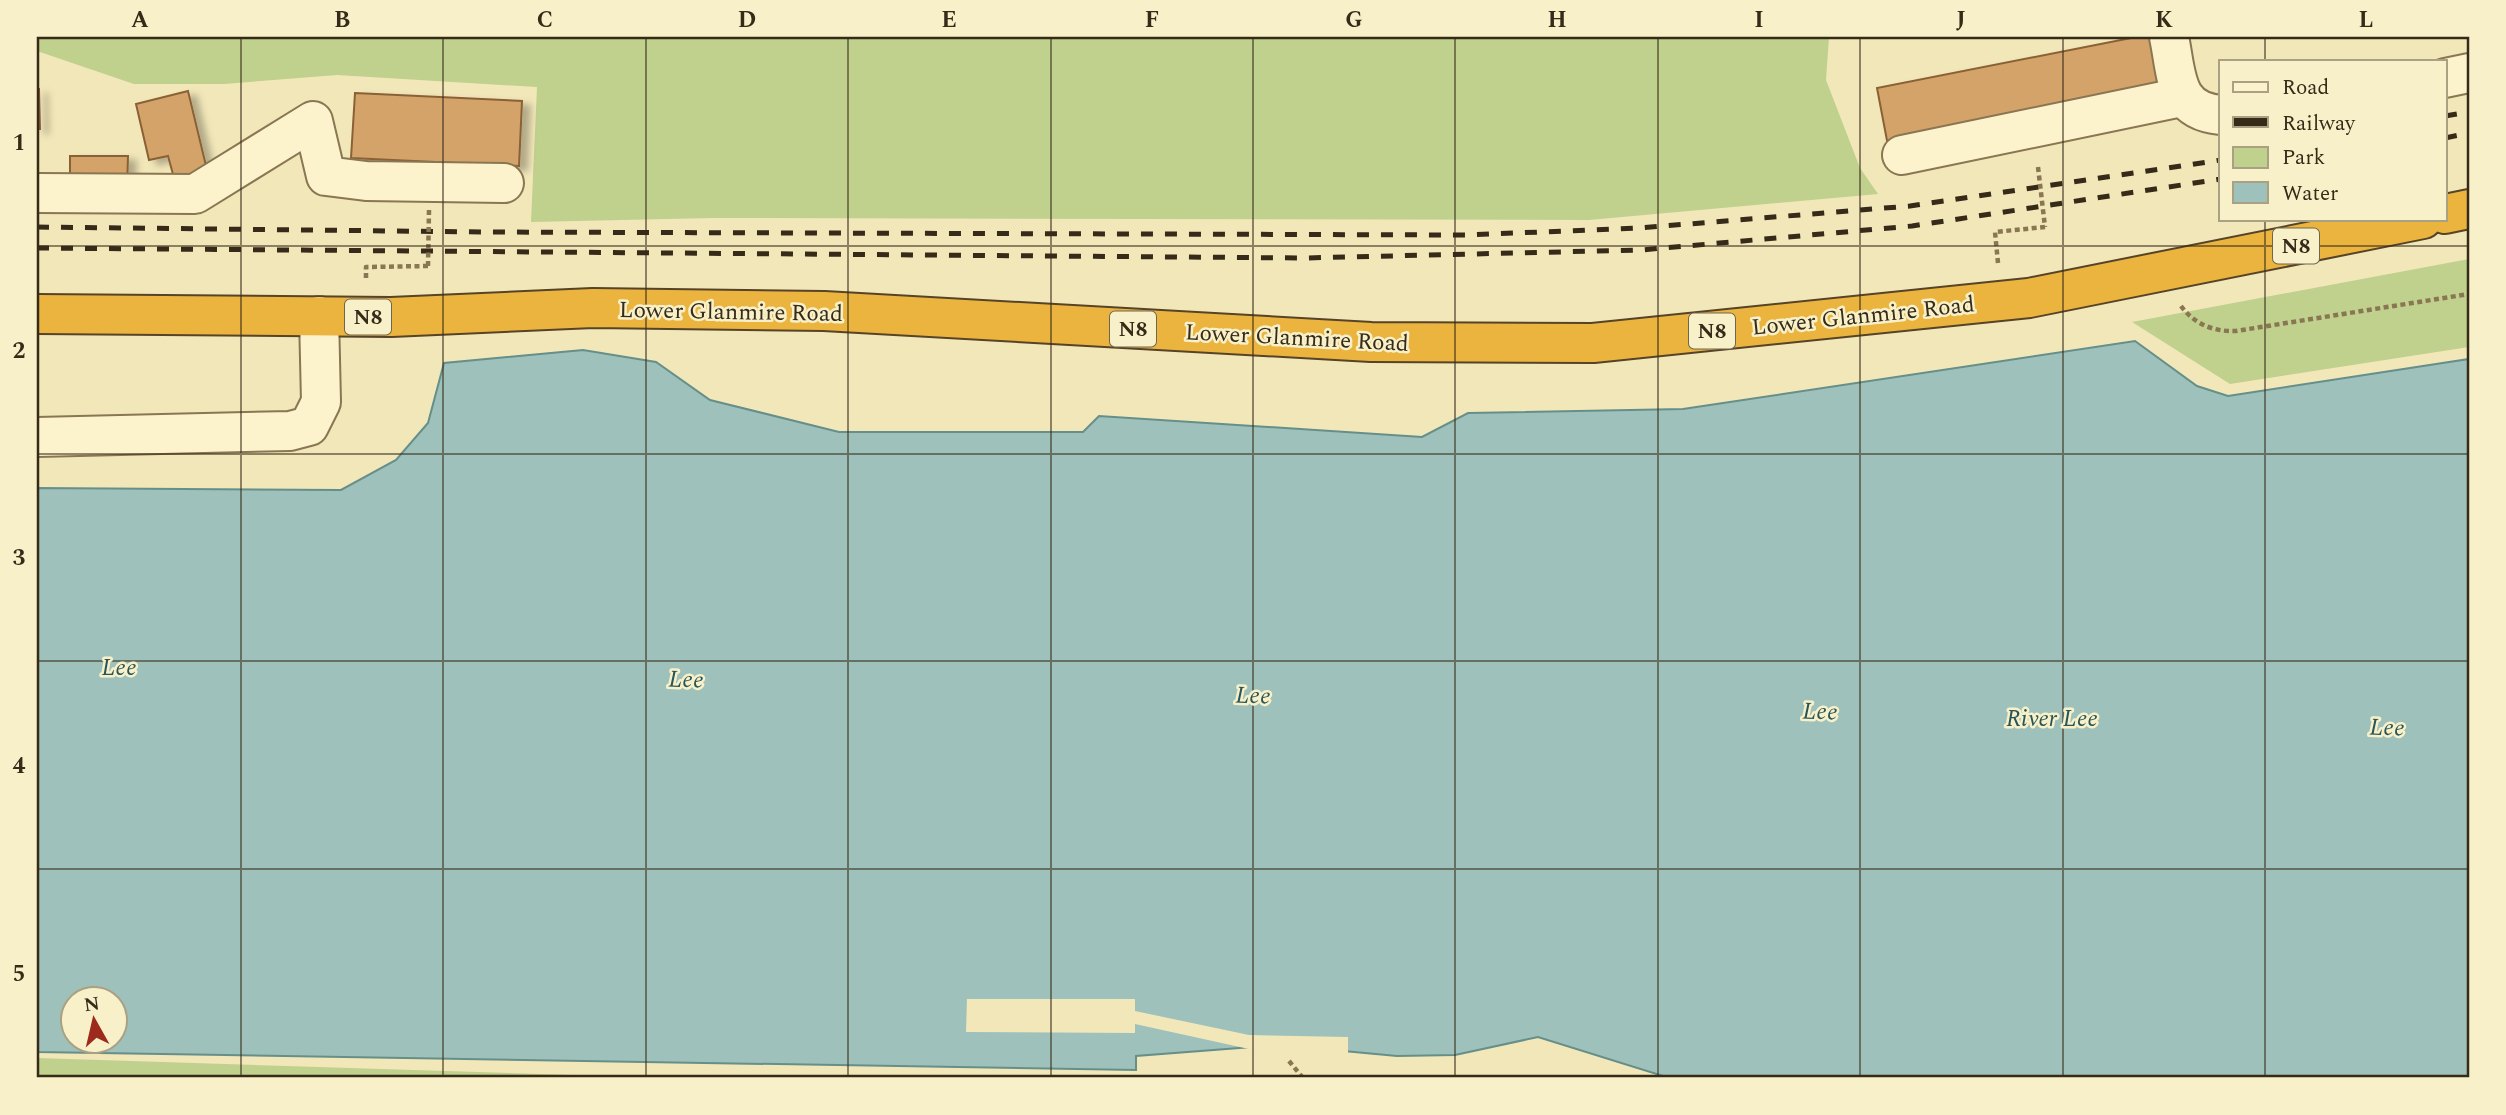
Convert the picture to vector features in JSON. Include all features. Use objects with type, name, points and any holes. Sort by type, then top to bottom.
[{"type":"highway","points":[[2446,214],[2469,209]]},
{"type":"highway","name":"Lower Glanmire Road","points":[[37,314],[391,317],[593,308],[824,311],[1371,342],[1593,343],[2029,298],[2418,220]]},
{"type":"street","points":[[2169,37],[2182,97],[2194,107],[2219,114]]},
{"type":"street","points":[[2446,78],[2469,73]]},
{"type":"street","points":[[1902,155],[2182,97]]},
{"type":"street","points":[[37,194],[195,194],[313,121],[327,176],[366,181],[504,183]]},
{"type":"street","points":[[37,437],[290,431],[309,426],[321,402],[320,316]]},
{"type":"path","points":[[1998,264],[1995,232],[2045,227],[2038,167]]},
{"type":"path","points":[[366,278],[366,267],[428,266],[429,210]]},
{"type":"path","points":[[2178,301],[2182,310],[2203,326],[2221,331],[2236,331],[2469,294]]},
{"type":"path","points":[[1289,1061],[1303,1078]]},
{"type":"green space","points":[[37,37],[1829,37],[1826,80],[1860,168],[1878,194],[1589,220],[713,218],[531,222],[537,87],[337,75],[224,84],[134,84],[37,51]]},
{"type":"green space","points":[[2469,259],[2469,347],[2230,384],[2132,322]]},
{"type":"green space","points":[[37,1058],[668,1078],[37,1078]]},
{"type":"water","name":"River Lee","points":[[2135,341],[2197,386],[2228,396],[2469,359],[2469,1078],[1663,1076],[1538,1037],[1455,1055],[1397,1056],[1279,1045],[1136,1056],[1136,1070],[130,1054],[130,986],[60,986],[60,1052],[37,1052],[37,488],[341,490],[396,460],[428,423],[444,363],[583,350],[656,362],[710,400],[839,432],[1083,432],[1099,416],[1422,437],[1468,413],[1683,409]]},
{"type":"pier","points":[[967,999],[1135,999],[1135,1011],[1249,1035],[1348,1037],[1348,1055],[1279,1049],[1249,1053],[1249,1049],[1135,1024],[1135,1033],[966,1032]]},
{"type":"building","points":[[2136,37],[2159,37],[2171,94],[1889,151],[1877,88]]},
{"type":"building","points":[[39,89],[40,129],[37,129]]},
{"type":"building","points":[[188,91],[207,170],[174,178],[168,156],[149,160],[136,104]]},
{"type":"building","points":[[355,93],[522,101],[519,166],[351,158]]},
{"type":"building","points":[[70,156],[128,156],[127,188],[70,187]]},
{"type":"railway","points":[[2446,116],[2469,112]]},
{"type":"railway","points":[[2446,138],[2469,133]]},
{"type":"railway","points":[[37,227],[484,232],[1466,235],[1639,228],[1910,206],[2219,160]]},
{"type":"railway","points":[[37,248],[1305,258],[1641,250],[1912,226],[2219,179]]},
{"type":"water label","name":"Lee","points":[[119,667]]},
{"type":"water label","name":"Lee","points":[[686,679]]},
{"type":"water label","name":"Lee","points":[[1253,695]]},
{"type":"water label","name":"Lee","points":[[1820,711]]},
{"type":"water label","name":"Lee","points":[[2387,727]]}]
